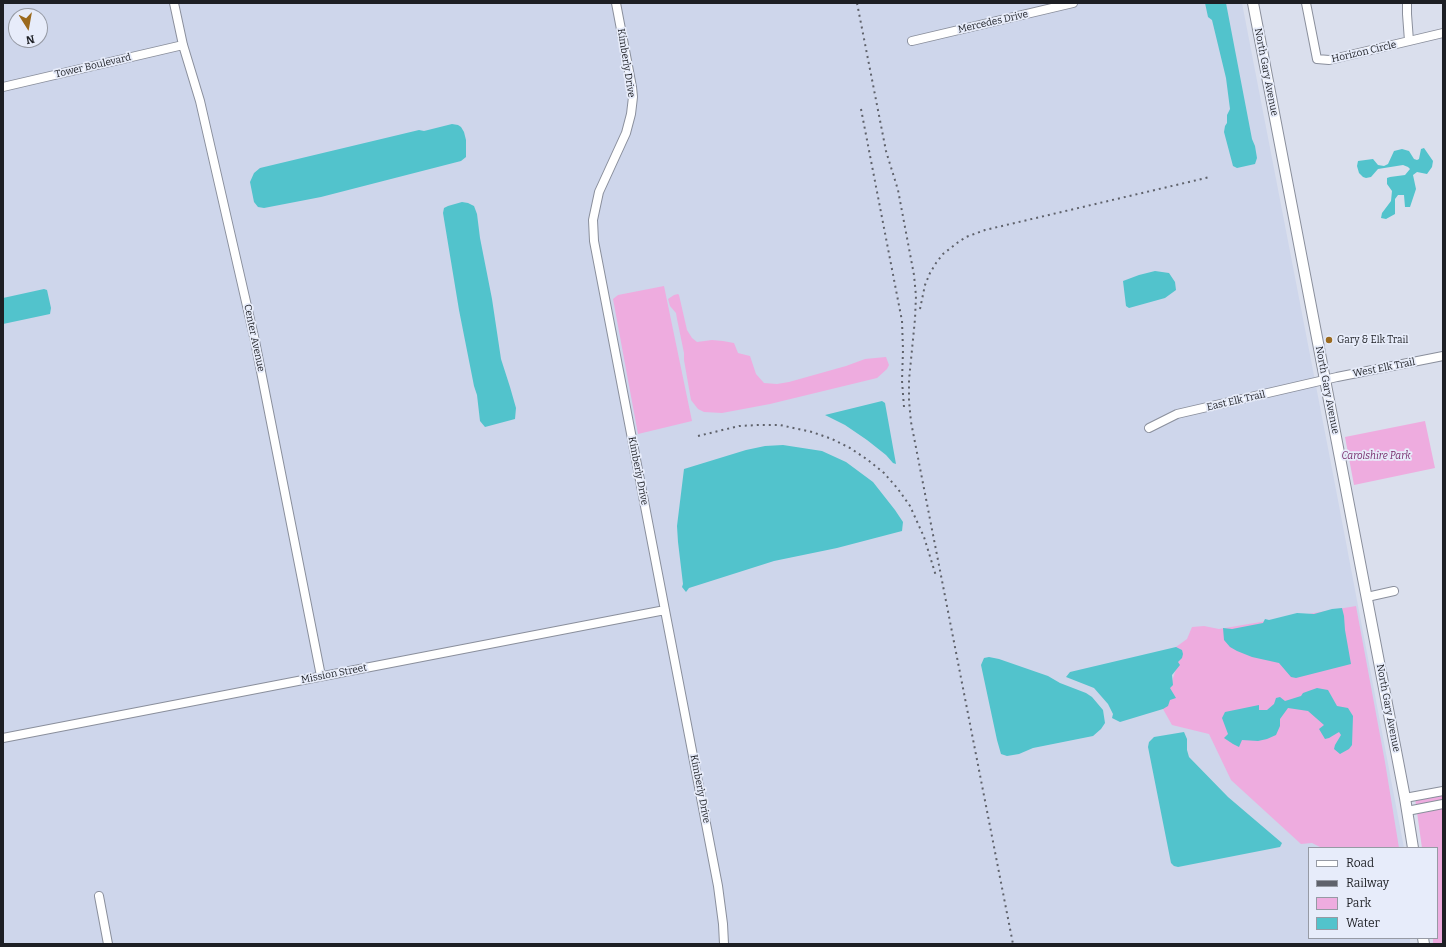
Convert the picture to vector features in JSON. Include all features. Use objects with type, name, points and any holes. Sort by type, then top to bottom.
[{"type":"street","name":"Center Avenue","points":[[174,3],[183,45],[200,101],[255,341],[321,676]]},
{"type":"street","name":"Kimberly Drive","points":[[616,3],[633,98],[628,125],[598,197],[593,220],[594,241],[718,886],[724,944]]},
{"type":"street","name":"Mercedes Drive","points":[[912,40],[1073,3]]},
{"type":"street","name":"North Gary Avenue","points":[[1253,3],[1367,597],[1413,847]]},
{"type":"street","name":"Horizon Circle","points":[[1306,3],[1317,59],[1329,60],[1443,33]]},
{"type":"street","points":[[1407,3],[1409,41]]},
{"type":"street","name":"Tower Boulevard","points":[[3,87],[183,45]]},
{"type":"street","name":"West Elk Trail","points":[[1325,380],[1443,356]]},
{"type":"street","name":"East Elk Trail","points":[[1149,428],[1177,414],[1325,380]]},
{"type":"street","points":[[1367,597],[1394,591]]},
{"type":"street","name":"Mission Street","points":[[3,738],[665,610]]},
{"type":"street","points":[[1405,798],[1443,791]]},
{"type":"street","points":[[1407,811],[1443,804]]},
{"type":"street","points":[[99,896],[108,944]]},
{"type":"shaded area","points":[[3,3],[1242,3],[1404,847],[1308,847],[1308,939],[1410,939],[1410,944],[3,944]]},
{"type":"green space","points":[[664,286],[692,421],[638,434],[613,299],[618,295]]},
{"type":"green space","points":[[678,294],[687,330],[692,338],[697,342],[712,340],[734,343],[738,353],[750,356],[756,374],[764,383],[777,384],[789,382],[865,359],[886,357],[889,365],[887,369],[877,378],[770,404],[722,413],[704,412],[698,409],[691,400],[676,313],[670,306],[668,299]]},
{"type":"green space","name":"Carolshire Park","points":[[1425,421],[1435,468],[1354,485],[1345,437]]},
{"type":"green space","points":[[1356,606],[1385,762],[1399,847],[1320,847],[1312,843],[1301,844],[1231,780],[1209,734],[1172,725],[1163,709],[1176,669],[1176,647],[1187,639],[1192,627],[1204,626],[1219,629]]},
{"type":"green space","points":[[1443,793],[1443,944],[1433,944],[1433,939],[1438,939],[1438,847],[1422,847],[1415,798]]},
{"type":"water","points":[[1205,3],[1226,3],[1252,139],[1255,146],[1257,158],[1255,164],[1237,168],[1233,166],[1224,132],[1227,123],[1227,115],[1230,109],[1226,78],[1212,20],[1208,17]]},
{"type":"water","points":[[452,124],[461,127],[466,140],[466,157],[461,161],[321,197],[264,208],[258,207],[254,202],[250,182],[254,173],[260,168],[419,130],[424,131]]},
{"type":"water","points":[[1424,148],[1433,161],[1432,167],[1427,174],[1417,172],[1413,175],[1416,189],[1410,207],[1405,207],[1404,195],[1398,195],[1395,199],[1395,214],[1386,219],[1381,218],[1382,213],[1391,201],[1392,191],[1387,184],[1387,178],[1405,175],[1410,169],[1403,165],[1378,169],[1371,177],[1366,178],[1359,173],[1357,166],[1358,161],[1373,159],[1378,165],[1384,166],[1388,164],[1394,151],[1402,149],[1409,151],[1414,159],[1417,160],[1419,159],[1421,149]]},
{"type":"water","points":[[462,202],[474,206],[477,214],[501,359],[516,408],[515,419],[485,427],[480,421],[477,395],[459,310],[443,213],[444,208]]},
{"type":"water","points":[[1155,271],[1169,273],[1175,282],[1176,290],[1165,298],[1129,308],[1126,306],[1123,281]]},
{"type":"water","points":[[44,289],[47,290],[51,308],[50,314],[3,324],[3,298]]},
{"type":"water","points":[[882,401],[885,403],[896,464],[867,440],[845,425],[825,415]]},
{"type":"water","points":[[783,445],[822,451],[846,462],[873,482],[903,522],[902,531],[837,548],[774,561],[689,588],[686,592],[682,587],[683,584],[677,526],[684,469],[746,450],[765,446]]},
{"type":"water","points":[[1342,608],[1351,664],[1296,678],[1291,677],[1279,663],[1252,657],[1237,651],[1230,647],[1224,640],[1223,628],[1232,629],[1263,623],[1265,619],[1269,620],[1297,613],[1314,614]]},
{"type":"water","points":[[1176,647],[1182,650],[1183,654],[1182,658],[1178,662],[1180,665],[1172,675],[1173,685],[1170,688],[1176,698],[1170,700],[1168,706],[1163,709],[1120,722],[1112,718],[1113,714],[1108,704],[1094,688],[1066,677],[1070,672]]},
{"type":"water","points":[[989,657],[1048,676],[1060,683],[1086,693],[1092,697],[1103,710],[1105,723],[1093,736],[1033,748],[1019,754],[1007,756],[1001,754],[981,665],[984,658]]},
{"type":"water","points":[[1317,688],[1328,690],[1337,706],[1348,708],[1353,716],[1352,745],[1349,749],[1340,754],[1334,749],[1341,735],[1339,732],[1325,739],[1319,729],[1324,725],[1308,711],[1288,708],[1280,719],[1280,726],[1276,735],[1258,741],[1242,740],[1239,747],[1224,738],[1228,734],[1222,718],[1225,712],[1259,705],[1259,710],[1267,710],[1274,704],[1276,698],[1280,697],[1285,701],[1301,696],[1303,693]]},
{"type":"water","points":[[1184,732],[1187,739],[1187,750],[1189,757],[1228,797],[1282,843],[1280,847],[1178,867],[1171,863],[1148,747],[1149,742],[1154,737]]},
{"type":"railway","points":[[857,3],[886,151],[898,190],[914,275],[916,296],[915,319],[909,380],[911,422],[1013,944]]},
{"type":"railway","points":[[861,109],[902,321],[902,381],[904,407]]},
{"type":"railway","points":[[920,309],[925,285],[936,263],[943,254],[966,237],[985,230],[1210,177]]},
{"type":"railway","points":[[698,436],[739,426],[780,425],[812,432],[832,439],[850,448],[884,473],[910,506],[924,537],[936,576]]},
{"type":"place","name":"Gary & Elk Trail","points":[[1329,340]]}]
